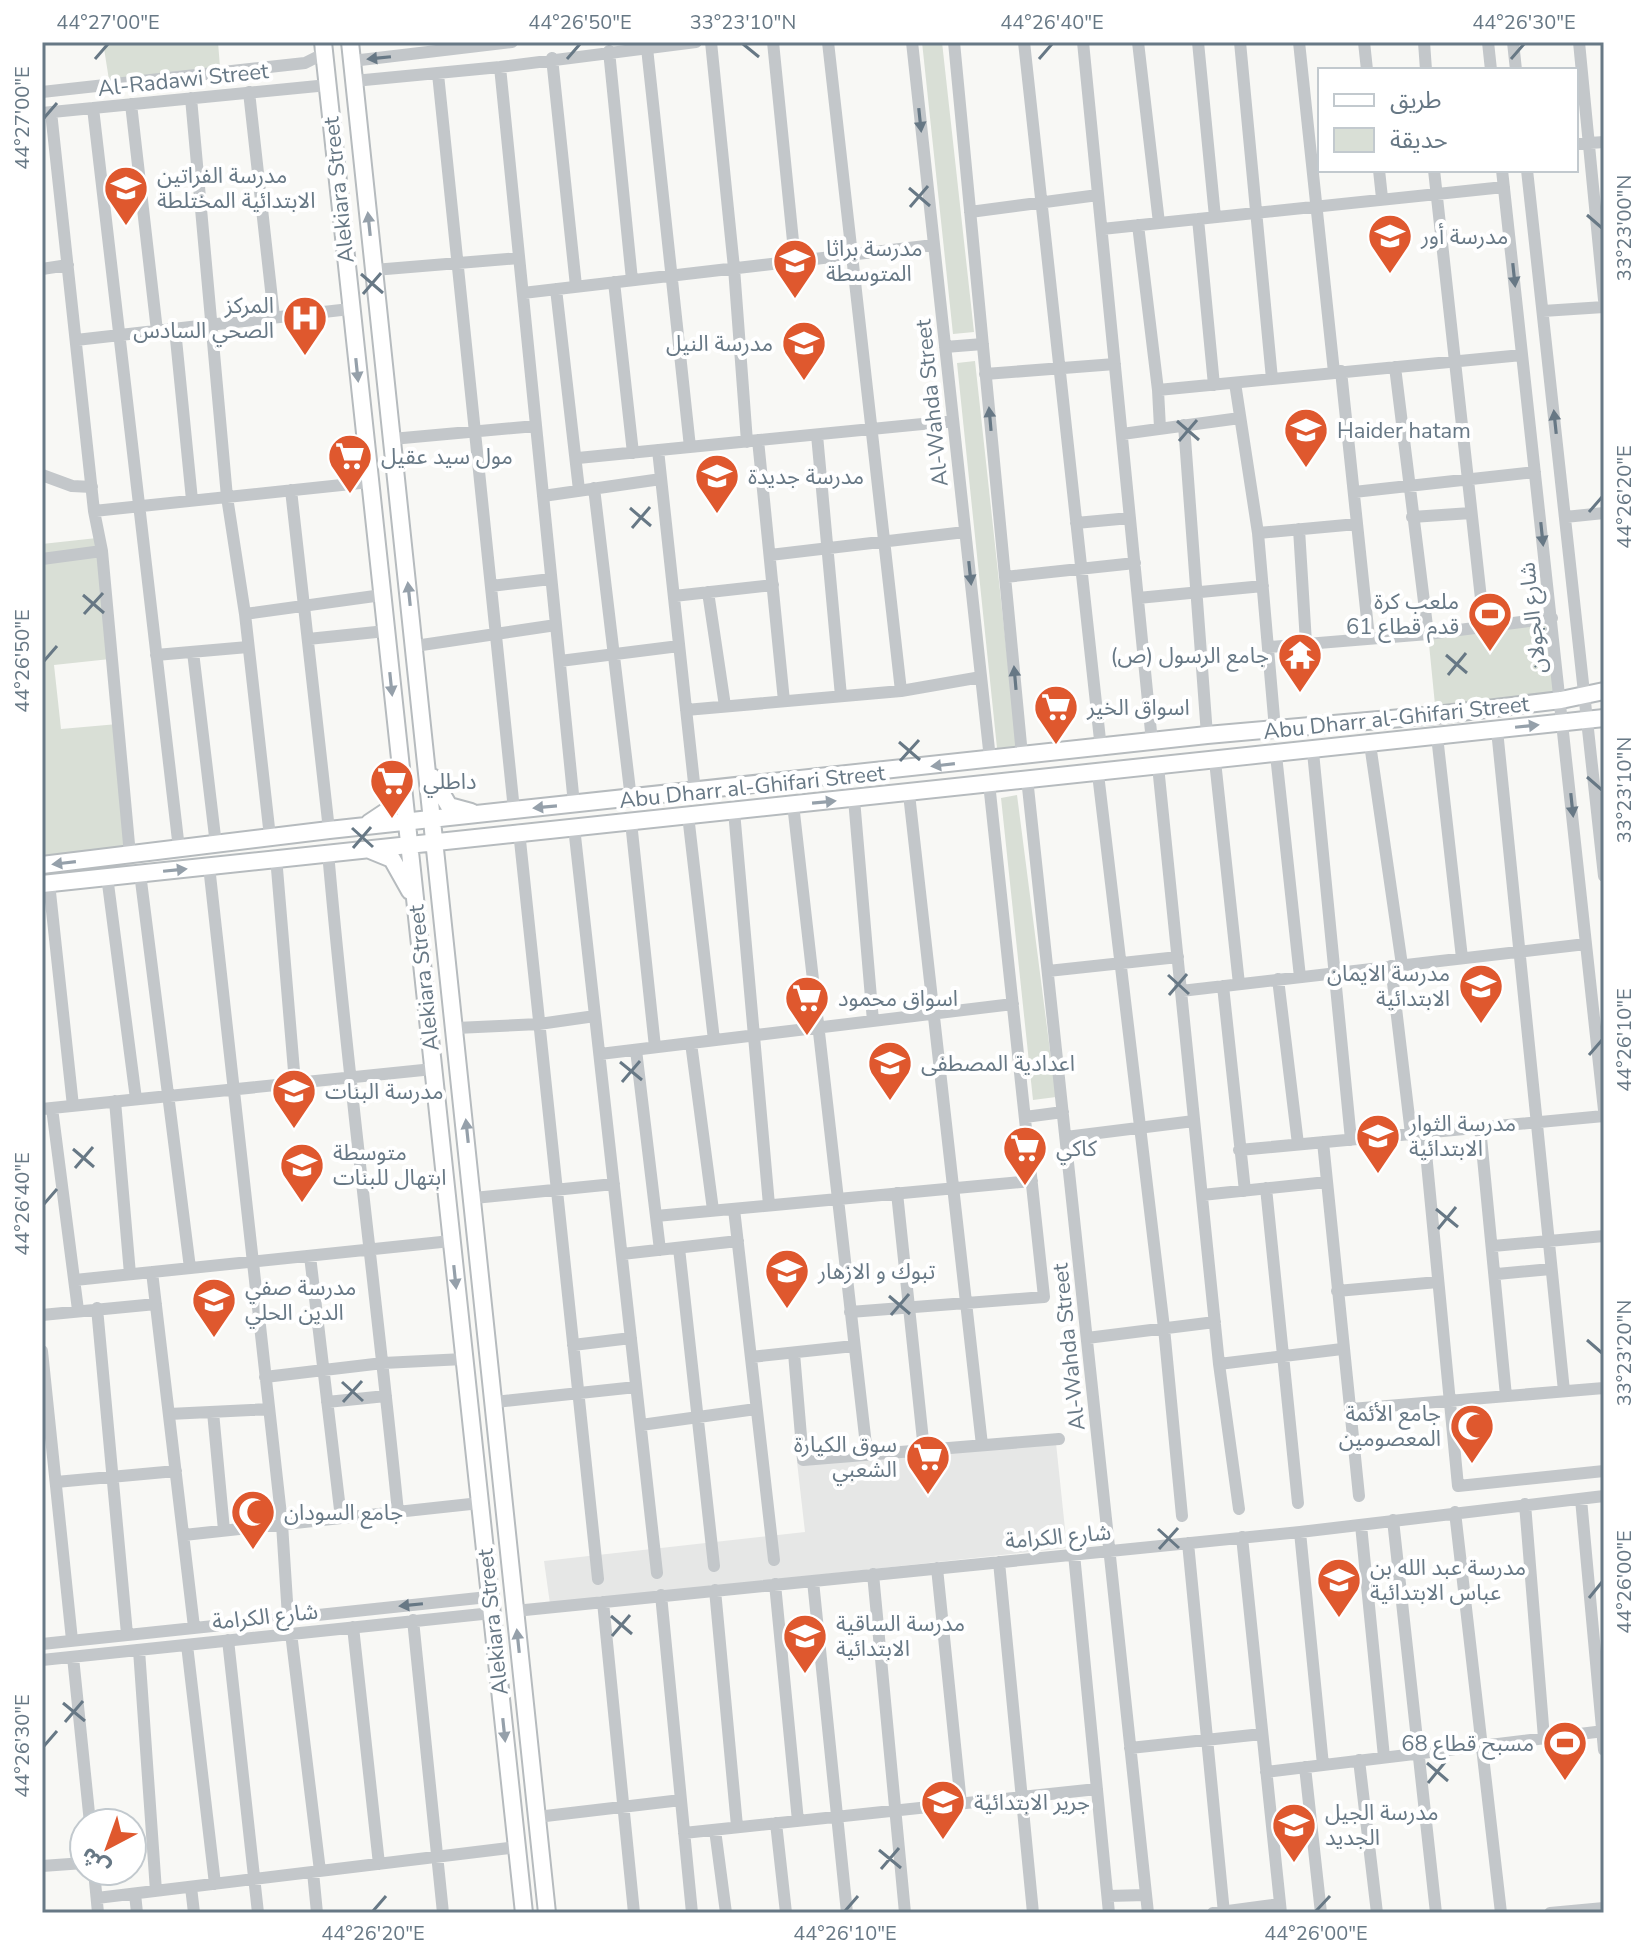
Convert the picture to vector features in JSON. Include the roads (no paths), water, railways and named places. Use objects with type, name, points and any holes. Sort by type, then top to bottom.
[{"type":"main road","name":"Alekiara Street","points":[[323,42],[524,1913]]},
{"type":"main road","name":"Alekiara Street","points":[[350,42],[547,1913]]},
{"type":"main road","points":[[351,313],[366,322],[379,315]]},
{"type":"main road","points":[[354,340],[366,334],[382,339]]},
{"type":"main road","name":"Abu Dharr al-Ghifari Street","points":[[42,865],[329,830],[1561,700],[1604,691]]},
{"type":"main road","name":"Abu Dharr al-Ghifari Street","points":[[46,884],[519,831],[909,794],[1027,778],[1098,774],[1313,752],[1596,719]]},
{"type":"main road","points":[[1234,733],[1237,759]]},
{"type":"main road","points":[[428,770],[449,806],[481,814]]},
{"type":"main road","points":[[359,827],[390,809],[401,774]]},
{"type":"main road","points":[[657,796],[659,818]]},
{"type":"main road","points":[[441,890],[455,850],[480,836]]},
{"type":"main road","points":[[365,848],[392,859],[414,900]]},
{"type":"main road","points":[[95,859],[102,876]]},
{"type":"main road","points":[[445,1184],[473,1190]]},
{"type":"street","name":"Al-Radawi Street","points":[[42,92],[305,63],[319,56],[323,42]]},
{"type":"street","points":[[352,61],[438,46],[512,42]]},
{"type":"street","points":[[354,81],[500,67],[696,42]]},
{"type":"street","points":[[711,42],[784,701]]},
{"type":"street","points":[[773,42],[795,261]]},
{"type":"street","points":[[828,42],[901,691]]},
{"type":"street","name":"Al-Wahda Street","points":[[912,42],[990,759]]},
{"type":"street","points":[[954,42],[1022,755]]},
{"type":"street","points":[[1024,42],[1101,749]]},
{"type":"street","points":[[1083,42],[1152,742]]},
{"type":"street","points":[[1138,42],[1159,223]]},
{"type":"street","points":[[1198,42],[1215,217]]},
{"type":"street","points":[[1240,42],[1272,379]]},
{"type":"street","points":[[1299,42],[1369,638]]},
{"type":"street","points":[[1364,42],[1367,68]]},
{"type":"street","points":[[1424,42],[1426,68]]},
{"type":"street","points":[[1488,42],[1491,68]]},
{"type":"street","points":[[1513,42],[1516,68]]},
{"type":"street","points":[[1579,42],[1582,144],[1604,300]]},
{"type":"street","points":[[647,48],[690,447]]},
{"type":"street","points":[[609,51],[632,280]]},
{"type":"street","points":[[552,58],[576,286]]},
{"type":"street","points":[[500,67],[574,804]]},
{"type":"street","points":[[438,74],[514,810]]},
{"type":"street","name":"Al-Radawi Street","points":[[51,112],[328,85]]},
{"type":"street","points":[[58,90],[51,112],[94,511],[102,551],[130,855]]},
{"type":"street","points":[[249,92],[274,317]]},
{"type":"street","points":[[191,98],[227,497],[245,614],[270,837]]},
{"type":"street","points":[[131,104],[157,331]]},
{"type":"street","points":[[93,108],[179,849]]},
{"type":"street","points":[[1582,144],[1604,142]]},
{"type":"street","points":[[1379,172],[1382,198]]},
{"type":"street","points":[[1434,172],[1484,626]]},
{"type":"street","name":"شارع الجولان","points":[[1502,172],[1604,1113]]},
{"type":"street","name":"شارع الجولان","points":[[1527,172],[1585,695],[1596,719],[1604,876]]},
{"type":"street","points":[[1102,229],[1316,204],[1504,187]]},
{"type":"street","points":[[970,212],[1098,195]]},
{"type":"street","points":[[1198,219],[1214,385]]},
{"type":"street","points":[[1138,225],[1160,428]]},
{"type":"street","points":[[523,293],[934,245]]},
{"type":"street","points":[[374,270],[519,258]]},
{"type":"street","points":[[42,269],[68,265]]},
{"type":"street","points":[[614,282],[633,453]]},
{"type":"street","points":[[556,289],[578,458],[579,490]]},
{"type":"street","points":[[1543,311],[1604,307]]},
{"type":"street","points":[[76,340],[274,317],[351,313]]},
{"type":"street","points":[[175,329],[192,500]]},
{"type":"street","points":[[945,347],[983,344]]},
{"type":"street","points":[[1158,390],[1522,355]]},
{"type":"street","points":[[985,374],[1115,364]]},
{"type":"street","points":[[1395,367],[1428,634]]},
{"type":"street","points":[[1235,383],[1258,533],[1275,729]]},
{"type":"street","points":[[1122,434],[1240,418]]},
{"type":"street","points":[[578,458],[953,421]]},
{"type":"street","points":[[1184,425],[1199,593],[1207,735]]},
{"type":"street","points":[[392,439],[536,426]]},
{"type":"street","points":[[817,435],[841,696]]},
{"type":"street","points":[[658,450],[695,792]]},
{"type":"street","points":[[1354,492],[1535,472]]},
{"type":"street","points":[[42,475],[72,486],[92,487]]},
{"type":"street","points":[[543,496],[661,479]]},
{"type":"street","points":[[94,511],[370,482]]},
{"type":"street","points":[[594,488],[631,799]]},
{"type":"street","points":[[291,490],[329,830]]},
{"type":"street","points":[[1412,517],[1471,513]]},
{"type":"street","points":[[1565,517],[1604,513]]},
{"type":"street","points":[[1076,523],[1130,518]]},
{"type":"street","points":[[1258,533],[1357,524]]},
{"type":"street","points":[[1299,529],[1306,643]]},
{"type":"street","points":[[770,555],[965,532]]},
{"type":"street","points":[[42,559],[102,551]]},
{"type":"street","points":[[1005,577],[1135,563]]},
{"type":"street","points":[[491,586],[551,579]]},
{"type":"street","points":[[674,596],[773,585]]},
{"type":"street","points":[[1138,598],[1263,586]]},
{"type":"street","points":[[708,592],[725,706]]},
{"type":"street","points":[[245,614],[382,595]]},
{"type":"street","points":[[1269,647],[1428,634],[1552,618]]},
{"type":"street","points":[[415,646],[556,625]]},
{"type":"street","points":[[308,639],[386,631]]},
{"type":"street","points":[[560,661],[679,646]]},
{"type":"street","points":[[156,655],[248,647]]},
{"type":"street","points":[[193,652],[216,845]]},
{"type":"street","points":[[686,710],[901,691],[981,677]]},
{"type":"street","points":[[1497,730],[1564,1391]]},
{"type":"street","points":[[1437,736],[1462,958]]},
{"type":"street","points":[[1370,744],[1438,1282],[1458,1486],[1604,1471]]},
{"type":"street","points":[[1313,752],[1351,1140]]},
{"type":"street","points":[[1276,755],[1300,977]]},
{"type":"street","points":[[1215,761],[1239,984]]},
{"type":"street","points":[[1158,766],[1219,1364],[1239,1509]]},
{"type":"street","points":[[1098,774],[1164,1328],[1182,1516]]},
{"type":"street","name":"Al-Wahda Street","points":[[1027,778],[1148,1913]]},
{"type":"street","name":"Al-Wahda Street","points":[[966,1303],[1044,1297],[989,783]]},
{"type":"street","points":[[909,794],[982,1445]]},
{"type":"street","points":[[854,799],[873,1021]]},
{"type":"street","points":[[793,804],[867,1454]]},
{"type":"street","points":[[734,811],[769,1205]]},
{"type":"street","points":[[688,815],[714,1040]]},
{"type":"street","points":[[631,822],[655,1047]]},
{"type":"street","points":[[574,827],[657,1573]]},
{"type":"street","points":[[519,831],[598,1579]]},
{"type":"street","points":[[328,852],[348,1078],[371,1250],[398,1512]]},
{"type":"street","points":[[276,857],[295,1083]]},
{"type":"street","points":[[209,866],[282,1524],[288,1617]]},
{"type":"street","points":[[140,873],[190,1268]]},
{"type":"street","points":[[102,876],[136,1099]]},
{"type":"street","points":[[46,884],[73,1106]]},
{"type":"street","points":[[1181,991],[1586,944]]},
{"type":"street","points":[[1048,971],[1178,957]]},
{"type":"street","points":[[1278,979],[1298,1144]]},
{"type":"street","points":[[1223,986],[1245,1191]]},
{"type":"street","points":[[600,1054],[1013,1004]]},
{"type":"street","points":[[456,1028],[539,1024],[595,1016]]},
{"type":"street","points":[[691,1043],[713,1210]]},
{"type":"street","points":[[636,1050],[660,1250]]},
{"type":"street","points":[[78,1310],[47,1108],[433,1069]]},
{"type":"street","points":[[115,1101],[130,1274]]},
{"type":"street","points":[[1025,1117],[1063,1112]]},
{"type":"street","points":[[1239,1150],[1604,1113]]},
{"type":"street","points":[[1066,1137],[1194,1121]]},
{"type":"street","points":[[1480,1127],[1497,1274],[1506,1396]]},
{"type":"street","points":[[1323,1142],[1359,1496]]},
{"type":"street","points":[[656,1216],[1032,1181]]},
{"type":"street","points":[[1202,1195],[1327,1182]]},
{"type":"street","points":[[473,1190],[557,1190],[614,1184]]},
{"type":"street","points":[[1266,1188],[1298,1503]]},
{"type":"street","points":[[897,1193],[924,1450]]},
{"type":"street","points":[[734,1209],[774,1560]]},
{"type":"street","points":[[1493,1246],[1604,1236]]},
{"type":"street","points":[[75,1280],[451,1241]]},
{"type":"street","points":[[622,1254],[738,1241]]},
{"type":"street","points":[[679,1248],[714,1566]]},
{"type":"street","points":[[310,1256],[341,1518]]},
{"type":"street","points":[[1497,1274],[1551,1269]]},
{"type":"street","points":[[152,1272],[194,1627]]},
{"type":"street","points":[[1337,1291],[1438,1282]]},
{"type":"street","points":[[850,1312],[966,1303]]},
{"type":"street","points":[[42,1315],[156,1304]]},
{"type":"street","points":[[97,1308],[127,1634]]},
{"type":"street","points":[[1087,1338],[1215,1322]]},
{"type":"street","points":[[573,1345],[631,1338]]},
{"type":"street","points":[[751,1357],[854,1346]]},
{"type":"street","points":[[1219,1364],[1342,1349]]},
{"type":"street","points":[[42,1351],[47,1445],[56,1482],[72,1640]]},
{"type":"street","points":[[794,1353],[803,1460],[1059,1439]]},
{"type":"street","points":[[265,1377],[383,1363],[464,1359]]},
{"type":"street","points":[[495,1402],[636,1387]]},
{"type":"street","points":[[1351,1409],[1604,1388]]},
{"type":"street","points":[[327,1402],[386,1396]]},
{"type":"street","points":[[169,1414],[269,1409]]},
{"type":"street","points":[[641,1425],[756,1409]]},
{"type":"street","points":[[213,1412],[224,1530]]},
{"type":"street","points":[[56,1482],[176,1471]]},
{"type":"street","name":"شارع الكرامة","points":[[515,1611],[1300,1532],[1604,1496]]},
{"type":"street","points":[[1581,1499],[1604,1750]]},
{"type":"street","points":[[184,1535],[480,1503]]},
{"type":"street","points":[[1525,1504],[1544,1738]]},
{"type":"street","points":[[1455,1512],[1501,1913]]},
{"type":"street","points":[[1393,1520],[1436,1913]]},
{"type":"street","points":[[1361,1525],[1384,1757]]},
{"type":"street","points":[[1300,1532],[1323,1765]]},
{"type":"street","points":[[1188,1543],[1220,1913],[1280,1908],[1242,1537]]},
{"type":"street","points":[[1074,1554],[1109,1913]]},
{"type":"street","points":[[999,1562],[1033,1913]]},
{"type":"street","points":[[937,1568],[961,1804]]},
{"type":"street","points":[[873,1574],[905,1913]]},
{"type":"street","points":[[813,1581],[847,1913]]},
{"type":"street","points":[[775,1584],[798,1821]]},
{"type":"street","points":[[715,1590],[737,1826]]},
{"type":"street","points":[[661,1595],[692,1913]]},
{"type":"street","points":[[603,1602],[634,1913]]},
{"type":"street","name":"شارع الكرامة","points":[[42,1644],[288,1617],[490,1605]]},
{"type":"street","name":"شارع الكرامة","points":[[42,1660],[413,1620],[490,1605]]},
{"type":"street","points":[[413,1620],[443,1913]]},
{"type":"street","points":[[208,1626],[211,1642]]},
{"type":"street","points":[[353,1627],[379,1864]]},
{"type":"street","points":[[291,1633],[316,1872],[317,1913]]},
{"type":"street","points":[[228,1640],[258,1913]]},
{"type":"street","points":[[187,1645],[215,1884]]},
{"type":"street","points":[[139,1650],[156,1891]]},
{"type":"street","points":[[73,1657],[88,1807]]},
{"type":"street","points":[[1266,1772],[1603,1731]]},
{"type":"street","points":[[1130,1748],[1262,1734]]},
{"type":"street","points":[[1359,1760],[1377,1913]]},
{"type":"street","points":[[1305,1767],[1321,1913]]},
{"type":"street","points":[[684,1833],[1097,1789]]},
{"type":"street","points":[[537,1817],[681,1800]]},
{"type":"street","points":[[776,1823],[786,1913]]},
{"type":"street","points":[[715,1830],[726,1913]]},
{"type":"street","points":[[97,1898],[517,1847]]},
{"type":"street","points":[[42,1866],[68,1864]]},
{"type":"street","points":[[96,1887],[98,1913]]},
{"type":"street","points":[[191,1887],[194,1913]]},
{"type":"street","points":[[135,1894],[137,1913]]},
{"type":"street","points":[[1108,1896],[1146,1895]]},
{"type":"street","points":[[1550,1913],[1604,1908]]},
{"type":"place","name":"مدرسة الفراتين الابتدائية المختلطة","points":[[126,227]]},
{"type":"place","name":"مدرسة أور","points":[[1390,275]]},
{"type":"place","name":"مدرسة براثا المتوسطة","points":[[795,300]]},
{"type":"place","name":"المركز الصحي السادس","points":[[305,357]]},
{"type":"place","name":"مدرسة النيل","points":[[804,382]]},
{"type":"place","name":"Haider hatam","points":[[1306,469]]},
{"type":"place","name":"مول سيد عقيل","points":[[350,495]]},
{"type":"place","name":"مدرسة جديدة","points":[[717,515]]},
{"type":"place","name":"ملعب كرة قدم قطاع 61","points":[[1490,653]]},
{"type":"place","name":"جامع الرسول (ص)","points":[[1300,694]]},
{"type":"place","name":"اسواق الخير","points":[[1056,746]]},
{"type":"place","name":"داطلي","points":[[392,820]]},
{"type":"place","name":"مدرسة الايمان الابتدائية","points":[[1481,1025]]},
{"type":"place","name":"اسواق محمود","points":[[807,1037]]},
{"type":"place","name":"اعدادية المصطفى","points":[[890,1102]]},
{"type":"place","name":"مدرسة البنات","points":[[294,1130]]},
{"type":"place","name":"مدرسة الثوار الابتدائية","points":[[1378,1175]]},
{"type":"place","name":"كاكي","points":[[1025,1187]]},
{"type":"place","name":"متوسطة ابتهال للبنات","points":[[302,1204]]},
{"type":"place","name":"تبوك و الازهار","points":[[787,1310]]},
{"type":"place","name":"مدرسة صفي الدين الحلي","points":[[214,1339]]},
{"type":"place","name":"جامع الأئمة المعصومين","points":[[1472,1465]]},
{"type":"place","name":"سوق الكيارة الشعبي","points":[[928,1496]]},
{"type":"place","name":"جامع السودان","points":[[253,1551]]},
{"type":"place","name":"مدرسة عبد الله بن عباس الابتدائية","points":[[1339,1619]]},
{"type":"place","name":"مدرسة الساقية الابتدائية","points":[[805,1675]]},
{"type":"place","name":"مسبح قطاع 68","points":[[1565,1782]]},
{"type":"place","name":"جرير الابتدائية","points":[[943,1841]]},
{"type":"place","name":"مدرسة الجيل الجديد","points":[[1294,1864]]}]
